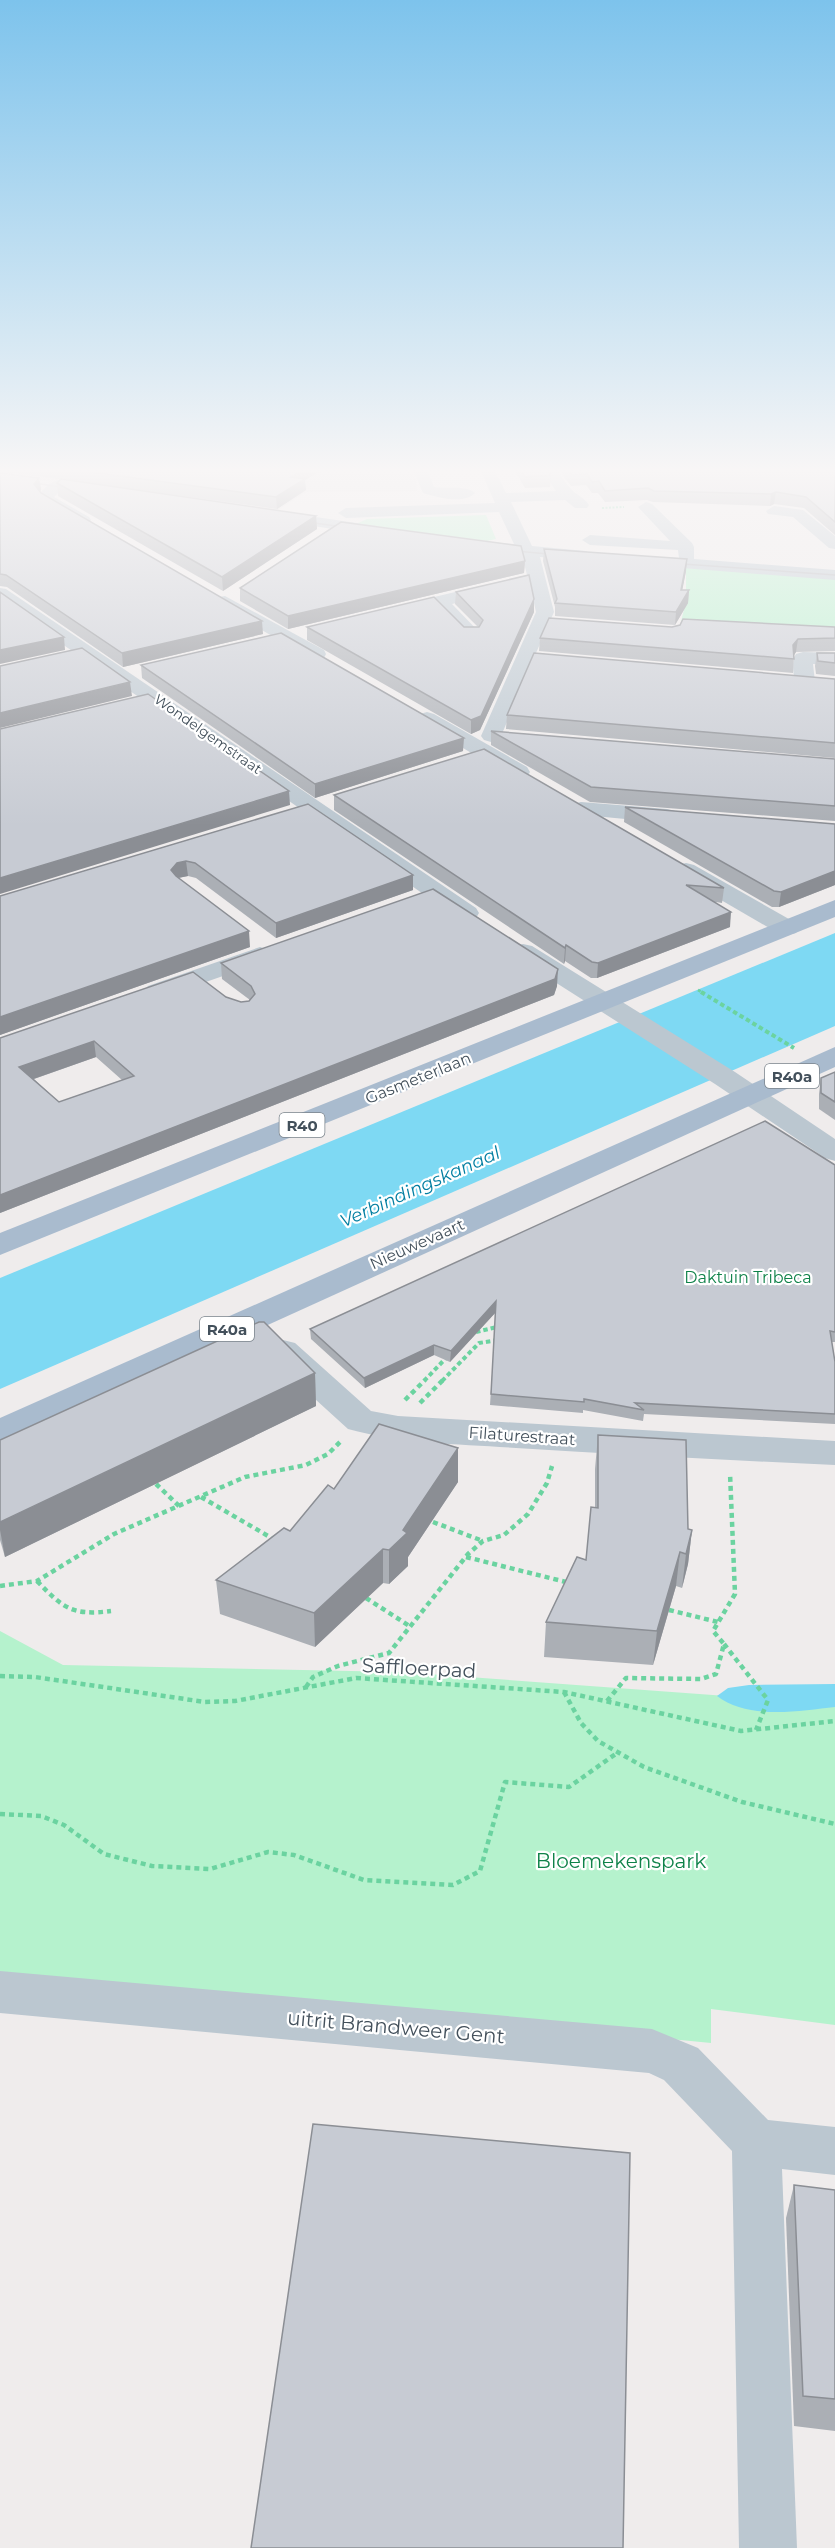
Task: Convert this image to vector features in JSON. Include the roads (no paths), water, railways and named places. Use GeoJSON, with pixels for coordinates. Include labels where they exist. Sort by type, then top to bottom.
{"type":"FeatureCollection","features":[{"type":"Feature","properties":{"kind":"main road","name":"Gasmeterlaan"},"geometry":{"type":"LineString","coordinates":[[0,1245],[614,1009],[835,908]]}},
{"type":"Feature","properties":{"kind":"main road","name":"Nieuwevaart"},"geometry":{"type":"LineString","coordinates":[[0,1432],[250,1319],[737,1087],[835,1056]]}},
{"type":"Feature","properties":{"kind":"street"},"geometry":{"type":"LineString","coordinates":[[224,601],[244,588]]}},
{"type":"Feature","properties":{"kind":"street"},"geometry":{"type":"LineString","coordinates":[[385,614],[495,588]]}},
{"type":"Feature","properties":{"kind":"street"},"geometry":{"type":"LineString","coordinates":[[483,746],[545,612],[539,588]]}},
{"type":"Feature","properties":{"kind":"street"},"geometry":{"type":"LineString","coordinates":[[203,589],[329,661]]}},
{"type":"Feature","properties":{"kind":"street","name":"Wondelgemstraat"},"geometry":{"type":"LineString","coordinates":[[0,593],[87,653],[130,673],[156,698],[483,924]]}},
{"type":"Feature","properties":{"kind":"street"},"geometry":{"type":"LineString","coordinates":[[439,601],[472,634]]}},
{"type":"Feature","properties":{"kind":"street"},"geometry":{"type":"LineString","coordinates":[[540,623],[564,624]]}},
{"type":"Feature","properties":{"kind":"street"},"geometry":{"type":"LineString","coordinates":[[261,642],[309,631]]}},
{"type":"Feature","properties":{"kind":"street"},"geometry":{"type":"LineString","coordinates":[[65,658],[87,653]]}},
{"type":"Feature","properties":{"kind":"street"},"geometry":{"type":"LineString","coordinates":[[524,658],[594,664]]}},
{"type":"Feature","properties":{"kind":"street"},"geometry":{"type":"LineString","coordinates":[[826,683],[798,681],[803,658],[835,659]]}},
{"type":"Feature","properties":{"kind":"street"},"geometry":{"type":"LineString","coordinates":[[134,704],[156,698]]}},
{"type":"Feature","properties":{"kind":"street"},"geometry":{"type":"LineString","coordinates":[[410,708],[483,746],[535,781]]}},
{"type":"Feature","properties":{"kind":"street"},"geometry":{"type":"LineString","coordinates":[[284,816],[340,798]]}},
{"type":"Feature","properties":{"kind":"street"},"geometry":{"type":"LineString","coordinates":[[621,832],[572,803],[685,818]]}},
{"type":"Feature","properties":{"kind":"street"},"geometry":{"type":"LineString","coordinates":[[670,861],[787,928]]}},
{"type":"Feature","properties":{"kind":"street"},"geometry":{"type":"LineString","coordinates":[[412,902],[436,893]]}},
{"type":"Feature","properties":{"kind":"street"},"geometry":{"type":"LineString","coordinates":[[132,1000],[279,949],[248,931]]}},
{"type":"Feature","properties":{"kind":"street"},"geometry":{"type":"LineString","coordinates":[[502,937],[835,1152]]}},
{"type":"Feature","properties":{"kind":"street"},"geometry":{"type":"LineString","coordinates":[[198,976],[224,996]]}},
{"type":"Feature","properties":{"kind":"street","name":"Filaturestraat"},"geometry":{"type":"LineString","coordinates":[[250,1319],[360,1421],[401,1414],[560,1439],[835,1453]]}},
{"type":"Feature","properties":{"kind":"street","name":"uitrit Brandweer Gent"},"geometry":{"type":"LineString","coordinates":[[0,1992],[652,2051],[681,2064],[756,2142]]}},
{"type":"Feature","properties":{"kind":"street"},"geometry":{"type":"LineString","coordinates":[[768,2548],[756,2142],[835,2151]]}},
{"type":"Feature","properties":{"kind":"water","name":"Verbindingskanaal"},"geometry":{"type":"Polygon","coordinates":[[[835,933],[835,1026],[0,1389],[0,1278],[835,933]]]}},
{"type":"Feature","properties":{"kind":"water"},"geometry":{"type":"Polygon","coordinates":[[[835,1684],[835,1707],[806,1710],[758,1711],[729,1704],[717,1696],[728,1688],[749,1685],[835,1684]]]}},
{"type":"Feature","properties":{"kind":"park label","name":"Daktuin Tribeca"},"geometry":{"type":"Point","coordinates":[748,1277]}},
{"type":"Feature","properties":{"kind":"park label","name":"Bloemekenspark"},"geometry":{"type":"Point","coordinates":[621,1861]}}]}
